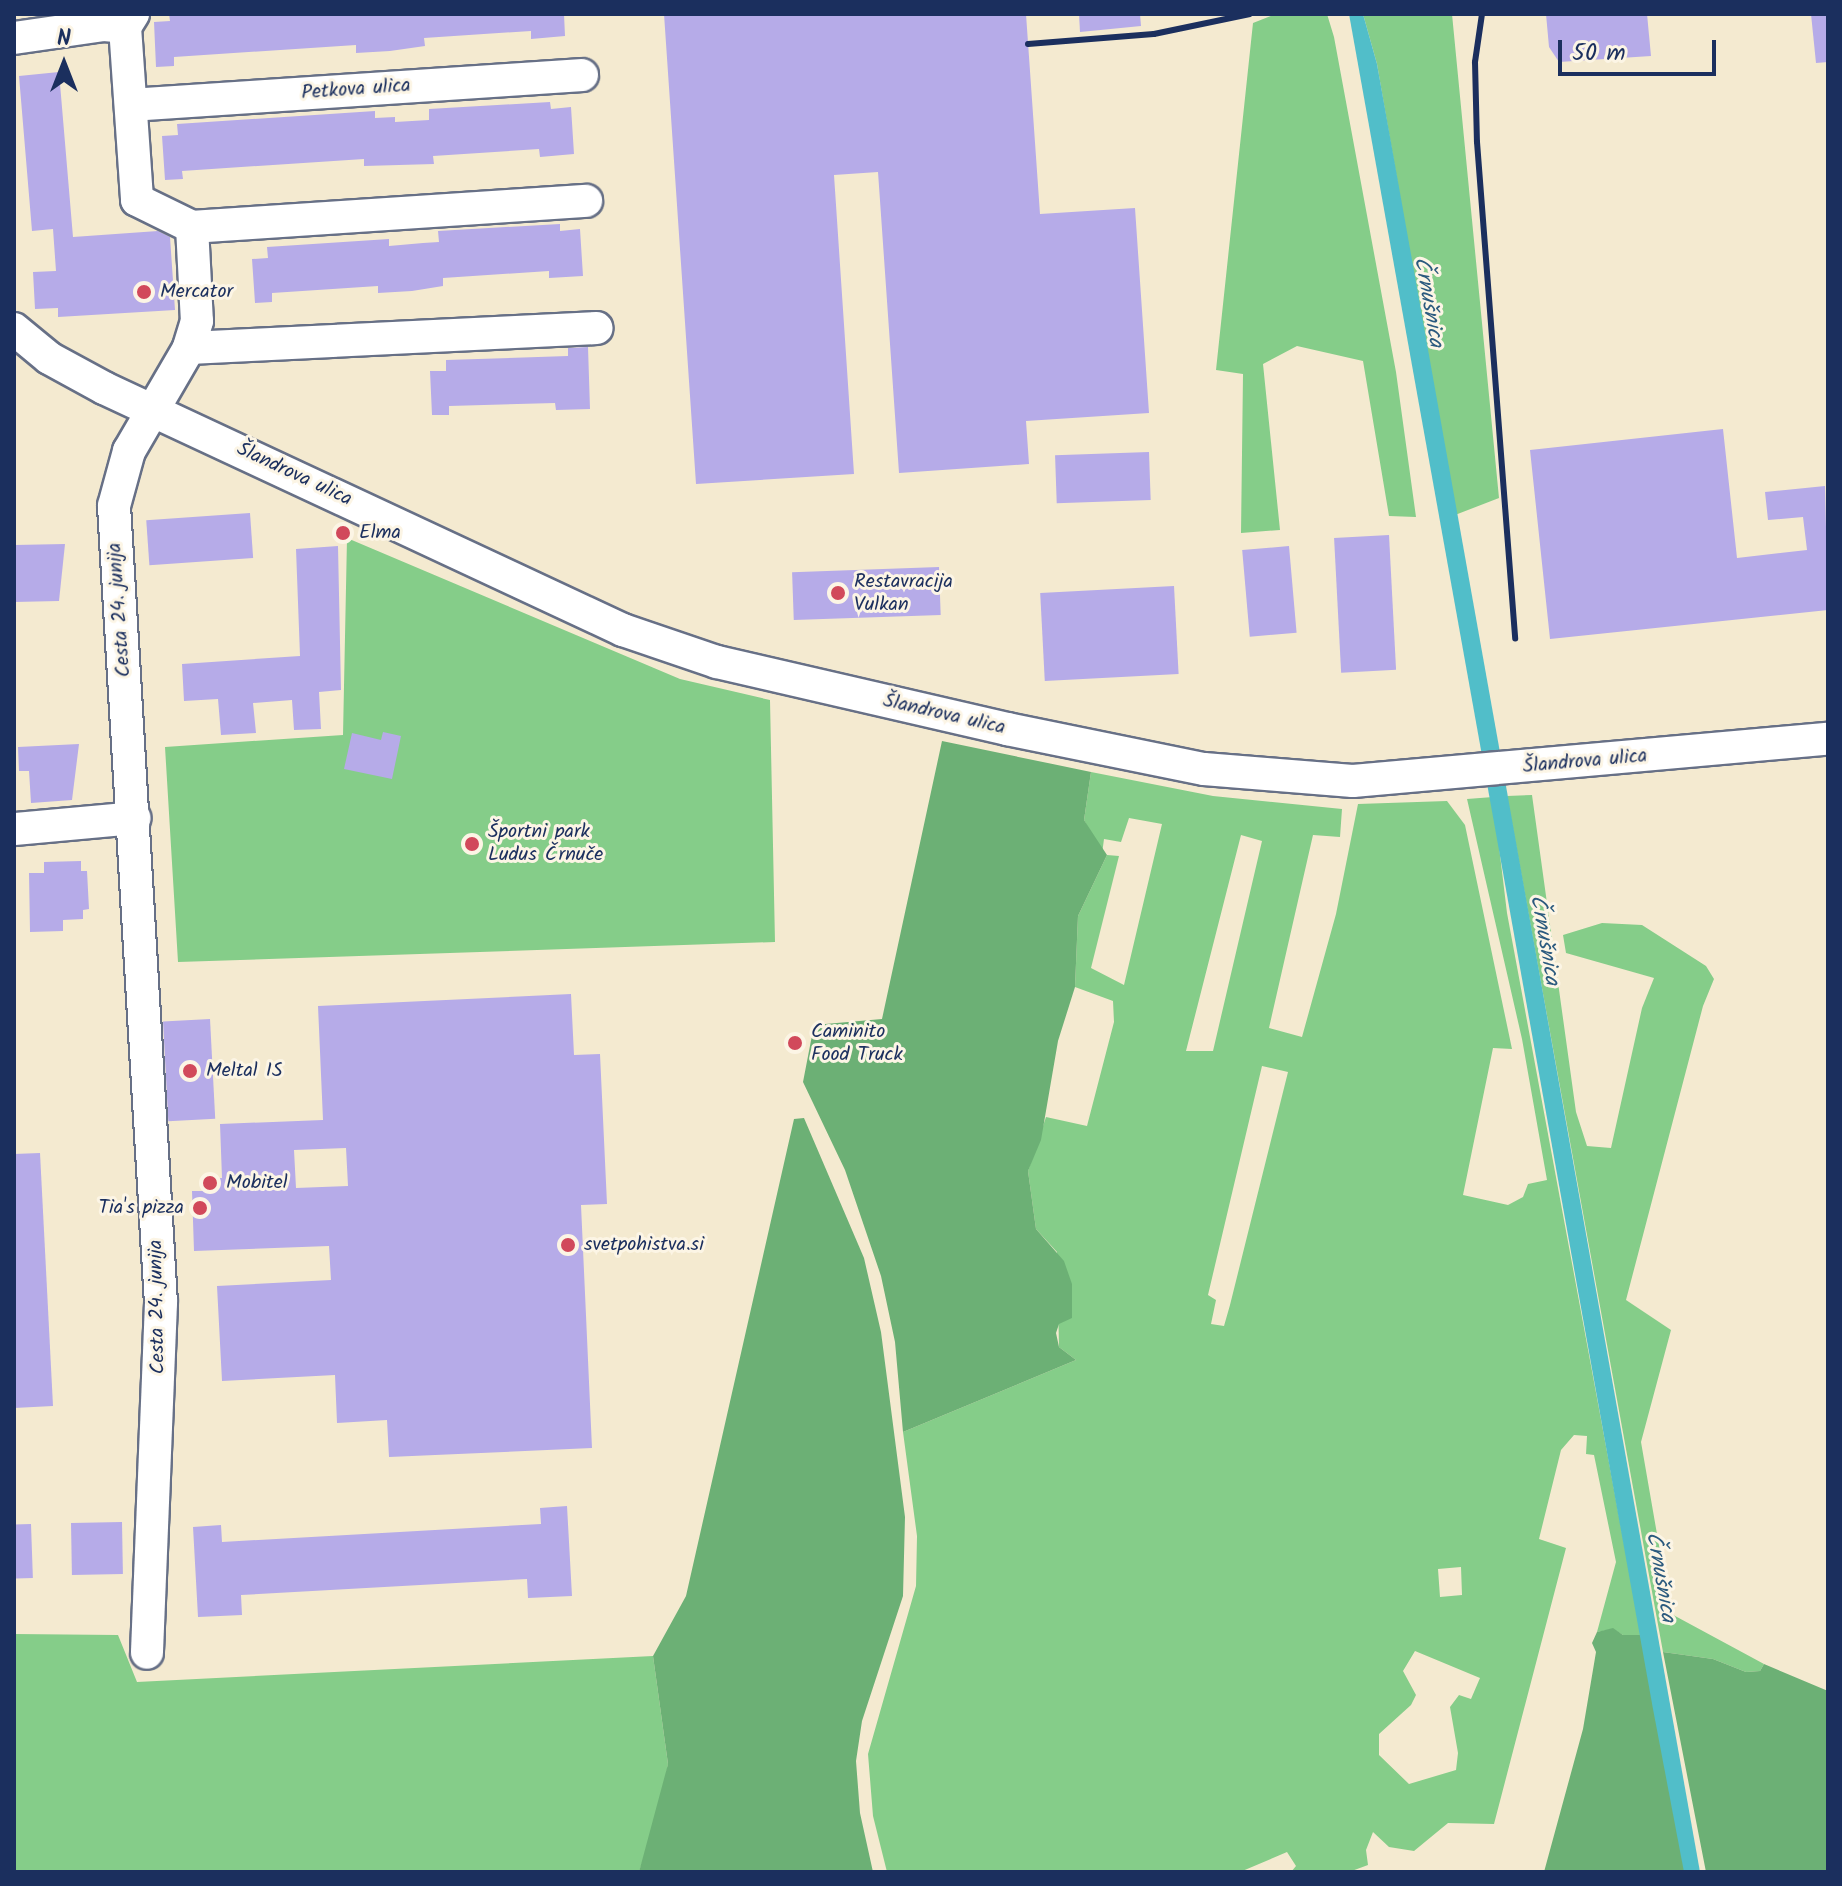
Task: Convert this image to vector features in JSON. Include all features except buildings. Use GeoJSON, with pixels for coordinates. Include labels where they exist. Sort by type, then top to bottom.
{"type":"FeatureCollection","features":[{"type":"Feature","properties":{"kind":"street"},"geometry":{"type":"LineString","coordinates":[[14,38],[129,21],[137,200],[192,227],[586,201]]}},
{"type":"Feature","properties":{"kind":"street","name":"Petkova ulica"},"geometry":{"type":"LineString","coordinates":[[131,105],[582,75]]}},
{"type":"Feature","properties":{"kind":"street"},"geometry":{"type":"LineString","coordinates":[[152,409],[189,348],[197,321],[192,227]]}},
{"type":"Feature","properties":{"kind":"street"},"geometry":{"type":"LineString","coordinates":[[189,348],[597,328]]}},
{"type":"Feature","properties":{"kind":"street","name":"Šlandrova ulica"},"geometry":{"type":"LineString","coordinates":[[15,333],[49,358],[116,393],[586,614],[717,662],[1120,754],[1253,777],[1353,781],[1828,739]]}},
{"type":"Feature","properties":{"kind":"street","name":"Cesta 24. junija"},"geometry":{"type":"LineString","coordinates":[[147,1653],[161,1303],[135,818],[114,506],[123,467],[152,409]]}},
{"type":"Feature","properties":{"kind":"street"},"geometry":{"type":"LineString","coordinates":[[14,829],[135,818]]}},
{"type":"Feature","properties":{"kind":"green space"},"geometry":{"type":"Polygon","coordinates":[[[1276,14],[1327,14],[1334,37],[1396,372],[1416,517],[1389,516],[1363,361],[1297,346],[1263,364],[1280,530],[1241,533],[1243,374],[1216,370],[1253,23],[1276,14]]]}},
{"type":"Feature","properties":{"kind":"green space"},"geometry":{"type":"Polygon","coordinates":[[[1363,14],[1452,14],[1499,498],[1455,515],[1377,64],[1363,14]]]}},
{"type":"Feature","properties":{"kind":"green space","name":"Športni park Ludus Črnuče"},"geometry":{"type":"Polygon","coordinates":[[[347,538],[680,679],[770,700],[775,942],[178,962],[165,747],[343,735],[347,538]]]}},
{"type":"Feature","properties":{"kind":"green space"},"geometry":{"type":"Polygon","coordinates":[[[942,741],[1091,772],[1084,820],[1107,855],[1078,916],[1075,987],[1058,1041],[1041,1140],[1028,1171],[1036,1229],[1064,1261],[1072,1284],[1072,1318],[1059,1324],[1056,1333],[1059,1347],[1076,1360],[903,1432],[895,1342],[881,1276],[845,1170],[803,1082],[814,1025],[882,1019],[942,741]]]}},
{"type":"Feature","properties":{"kind":"green space"},"geometry":{"type":"Polygon","coordinates":[[[1091,772],[1213,796],[1342,809],[1340,837],[1313,835],[1269,1028],[1302,1037],[1336,914],[1358,804],[1447,801],[1465,825],[1512,1049],[1493,1048],[1463,1195],[1508,1205],[1523,1197],[1528,1184],[1547,1180],[1522,1039],[1467,799],[1493,797],[1507,913],[1641,1635],[1623,1635],[1613,1629],[1597,1632],[1616,1562],[1594,1455],[1586,1454],[1587,1436],[1574,1435],[1561,1450],[1539,1539],[1566,1548],[1494,1824],[1448,1823],[1414,1851],[1389,1847],[1373,1832],[1366,1850],[1368,1865],[1349,1872],[1291,1872],[1296,1866],[1287,1852],[1240,1872],[887,1872],[873,1816],[868,1754],[916,1586],[917,1536],[903,1432],[1076,1360],[1059,1347],[1057,1252],[1036,1229],[1028,1171],[1046,1117],[1087,1126],[1114,1022],[1113,1001],[1075,987],[1078,916],[1107,855],[1119,856],[1091,968],[1124,985],[1162,824],[1129,818],[1121,842],[1104,839],[1102,854],[1084,820],[1091,772]],[[1241,835],[1186,1051],[1213,1051],[1262,841],[1241,835]],[[1262,1066],[1208,1295],[1216,1300],[1211,1324],[1224,1326],[1288,1072],[1262,1066]],[[1461,1567],[1438,1569],[1440,1597],[1462,1595],[1461,1567]],[[1415,1651],[1403,1671],[1416,1695],[1411,1705],[1379,1734],[1379,1755],[1409,1784],[1456,1770],[1458,1753],[1450,1707],[1459,1695],[1471,1699],[1480,1678],[1415,1651]]]}},
{"type":"Feature","properties":{"kind":"green space"},"geometry":{"type":"Polygon","coordinates":[[[1532,795],[1576,1112],[1587,1146],[1611,1148],[1642,1008],[1654,978],[1566,953],[1563,935],[1602,923],[1642,925],[1706,966],[1714,979],[1703,1006],[1626,1300],[1671,1330],[1641,1442],[1669,1603],[1664,1610],[1764,1664],[1760,1671],[1746,1672],[1713,1659],[1663,1652],[1507,796],[1532,795]]]}},
{"type":"Feature","properties":{"kind":"green space"},"geometry":{"type":"Polygon","coordinates":[[[804,1118],[864,1258],[881,1332],[905,1517],[903,1596],[862,1721],[856,1761],[860,1813],[873,1872],[639,1872],[668,1764],[653,1656],[686,1596],[794,1119],[804,1118]]]}},
{"type":"Feature","properties":{"kind":"green space"},"geometry":{"type":"Polygon","coordinates":[[[1613,1628],[1623,1635],[1641,1635],[1690,1872],[1544,1872],[1583,1729],[1596,1652],[1592,1643],[1597,1632],[1613,1628]]]}},
{"type":"Feature","properties":{"kind":"green space"},"geometry":{"type":"Polygon","coordinates":[[[14,1634],[118,1635],[137,1682],[653,1656],[668,1764],[660,1809],[639,1872],[14,1872],[14,1634]]]}},
{"type":"Feature","properties":{"kind":"green space"},"geometry":{"type":"Polygon","coordinates":[[[1663,1652],[1713,1659],[1746,1672],[1760,1671],[1764,1664],[1828,1691],[1828,1872],[1706,1872],[1663,1652]]]}},
{"type":"Feature","properties":{"kind":"water","name":"Črnušnica"},"geometry":{"type":"Polygon","coordinates":[[[1349,14],[1363,14],[1377,64],[1700,1872],[1684,1872],[1653,1709],[1349,14]]]}},
{"type":"Feature","properties":{"kind":"railway"},"geometry":{"type":"LineString","coordinates":[[1028,44],[1154,34],[1250,14]]}},
{"type":"Feature","properties":{"kind":"railway"},"geometry":{"type":"LineString","coordinates":[[1482,14],[1475,62],[1477,142],[1515,639]]}},
{"type":"Feature","properties":{"kind":"place","name":"Mercator"},"geometry":{"type":"Point","coordinates":[144,292]}},
{"type":"Feature","properties":{"kind":"place","name":"Elma"},"geometry":{"type":"Point","coordinates":[343,533]}},
{"type":"Feature","properties":{"kind":"place","name":"Restavracija Vulkan"},"geometry":{"type":"Point","coordinates":[838,593]}},
{"type":"Feature","properties":{"kind":"place","name":"Športni park Ludus Črnuče"},"geometry":{"type":"Point","coordinates":[472,844]}},
{"type":"Feature","properties":{"kind":"place","name":"Caminito Food Truck"},"geometry":{"type":"Point","coordinates":[795,1043]}},
{"type":"Feature","properties":{"kind":"place","name":"Meltal IS"},"geometry":{"type":"Point","coordinates":[190,1071]}},
{"type":"Feature","properties":{"kind":"place","name":"Mobitel"},"geometry":{"type":"Point","coordinates":[210,1183]}},
{"type":"Feature","properties":{"kind":"place","name":"Tia's pizza"},"geometry":{"type":"Point","coordinates":[200,1208]}},
{"type":"Feature","properties":{"kind":"place","name":"svetpohistva.si"},"geometry":{"type":"Point","coordinates":[568,1245]}}]}
